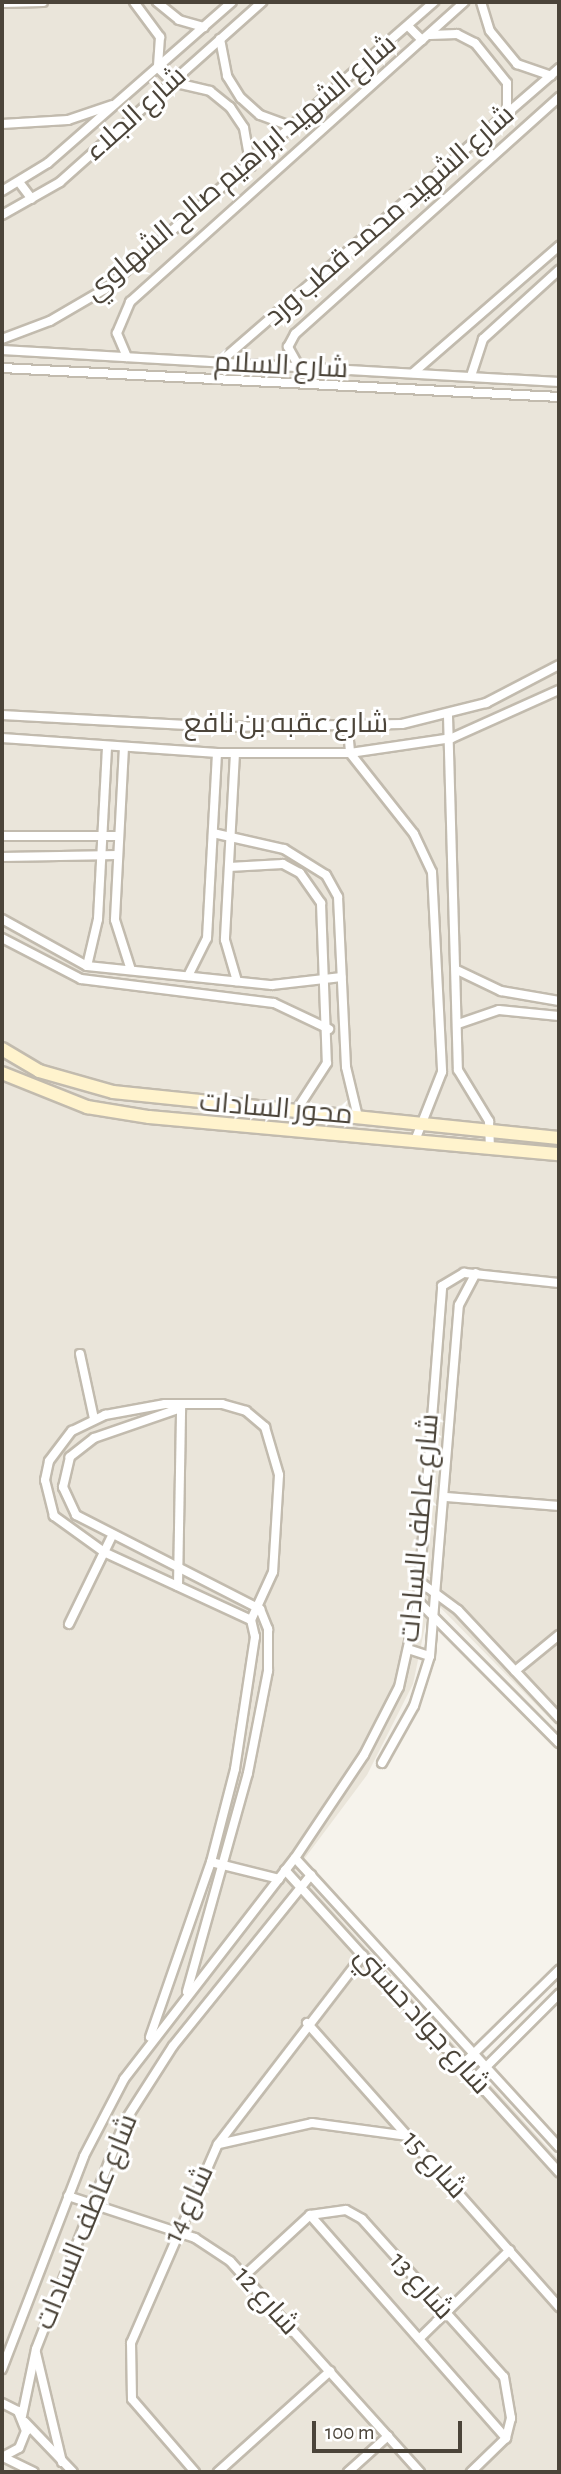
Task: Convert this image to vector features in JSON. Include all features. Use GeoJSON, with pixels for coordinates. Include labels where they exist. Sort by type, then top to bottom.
{"type":"FeatureCollection","features":[{"type":"Feature","properties":{"kind":"street"},"geometry":{"type":"LineString","coordinates":[[2,3],[43,2]]}},
{"type":"Feature","properties":{"kind":"street"},"geometry":{"type":"LineString","coordinates":[[134,2],[160,37],[159,68],[172,82],[209,91],[230,107],[248,140],[251,166]]}},
{"type":"Feature","properties":{"kind":"street"},"geometry":{"type":"LineString","coordinates":[[157,2],[179,20],[204,27]]}},
{"type":"Feature","properties":{"kind":"street","name":"شارع الجلاء"},"geometry":{"type":"LineString","coordinates":[[2,191],[19,182],[124,99],[233,2]]}},
{"type":"Feature","properties":{"kind":"street","name":"شارع الجلاء"},"geometry":{"type":"LineString","coordinates":[[2,215],[32,200],[262,2]]}},
{"type":"Feature","properties":{"kind":"street","name":"شارع الشهيد ابراهيم صالح الشهاوي"},"geometry":{"type":"LineString","coordinates":[[2,339],[50,321],[105,289],[295,128],[434,2]]}},
{"type":"Feature","properties":{"kind":"street","name":"شارع الشهيد ابراهيم صالح الشهاوي"},"geometry":{"type":"LineString","coordinates":[[127,357],[117,333],[130,302],[464,2]]}},
{"type":"Feature","properties":{"kind":"street"},"geometry":{"type":"LineString","coordinates":[[481,2],[490,31],[517,64],[551,76]]}},
{"type":"Feature","properties":{"kind":"street"},"geometry":{"type":"LineString","coordinates":[[408,26],[425,38],[447,33],[475,43],[507,83],[507,115]]}},
{"type":"Feature","properties":{"kind":"street"},"geometry":{"type":"LineString","coordinates":[[220,39],[227,76],[241,98],[271,121],[295,128]]}},
{"type":"Feature","properties":{"kind":"street","name":"شارع الشهيد محمد قطب ورد"},"geometry":{"type":"LineString","coordinates":[[220,362],[559,68]]}},
{"type":"Feature","properties":{"kind":"street","name":"شارع الشهيد محمد قطب ورد"},"geometry":{"type":"LineString","coordinates":[[300,366],[289,354],[295,334],[559,97]]}},
{"type":"Feature","properties":{"kind":"street"},"geometry":{"type":"LineString","coordinates":[[2,124],[68,120],[124,99]]}},
{"type":"Feature","properties":{"kind":"street"},"geometry":{"type":"LineString","coordinates":[[19,182],[32,200]]}},
{"type":"Feature","properties":{"kind":"street"},"geometry":{"type":"LineString","coordinates":[[413,373],[559,246]]}},
{"type":"Feature","properties":{"kind":"street"},"geometry":{"type":"LineString","coordinates":[[471,376],[483,339],[559,270]]}},
{"type":"Feature","properties":{"kind":"street","name":"شارع السلام"},"geometry":{"type":"LineString","coordinates":[[2,349],[559,382]]}},
{"type":"Feature","properties":{"kind":"street","name":"شارع السلام"},"geometry":{"type":"LineString","coordinates":[[2,368],[559,397]]}},
{"type":"Feature","properties":{"kind":"street","name":"شارع عقبه بن نافع"},"geometry":{"type":"LineString","coordinates":[[2,715],[348,729],[448,716],[559,666]]}},
{"type":"Feature","properties":{"kind":"street","name":"شارع عقبه بن نافع"},"geometry":{"type":"LineString","coordinates":[[2,738],[217,753],[350,754],[453,738],[559,690]]}},
{"type":"Feature","properties":{"kind":"street"},"geometry":{"type":"LineString","coordinates":[[448,716],[453,738],[460,1077],[492,1130],[490,1149]]}},
{"type":"Feature","properties":{"kind":"street"},"geometry":{"type":"LineString","coordinates":[[348,729],[350,754],[414,834],[432,872],[442,1072],[418,1125],[414,1143]]}},
{"type":"Feature","properties":{"kind":"street"},"geometry":{"type":"LineString","coordinates":[[87,966],[98,919],[107,746]]}},
{"type":"Feature","properties":{"kind":"street"},"geometry":{"type":"LineString","coordinates":[[124,747],[117,938],[131,970]]}},
{"type":"Feature","properties":{"kind":"street"},"geometry":{"type":"LineString","coordinates":[[188,976],[207,938],[217,753]]}},
{"type":"Feature","properties":{"kind":"street"},"geometry":{"type":"LineString","coordinates":[[235,753],[225,940],[237,981]]}},
{"type":"Feature","properties":{"kind":"street"},"geometry":{"type":"LineString","coordinates":[[213,833],[231,834],[307,858],[326,875],[338,897],[348,1084],[358,1117]]}},
{"type":"Feature","properties":{"kind":"street"},"geometry":{"type":"LineString","coordinates":[[2,836],[120,836]]}},
{"type":"Feature","properties":{"kind":"street"},"geometry":{"type":"LineString","coordinates":[[2,857],[118,855]]}},
{"type":"Feature","properties":{"kind":"street"},"geometry":{"type":"LineString","coordinates":[[229,867],[283,864],[313,886],[321,903],[329,1029],[321,1081],[296,1111]]}},
{"type":"Feature","properties":{"kind":"street"},"geometry":{"type":"LineString","coordinates":[[2,919],[87,966],[291,986],[326,977],[342,977]]}},
{"type":"Feature","properties":{"kind":"street"},"geometry":{"type":"LineString","coordinates":[[2,938],[81,979],[274,1003],[329,1029]]}},
{"type":"Feature","properties":{"kind":"street"},"geometry":{"type":"LineString","coordinates":[[457,970],[500,991],[559,1001]]}},
{"type":"Feature","properties":{"kind":"street"},"geometry":{"type":"LineString","coordinates":[[457,1024],[499,1010],[559,1016]]}},
{"type":"Feature","properties":{"kind":"street","name":"محور السادات"},"geometry":{"type":"LineString","coordinates":[[2,1049],[39,1071],[113,1092],[559,1138]]}},
{"type":"Feature","properties":{"kind":"street","name":"محور السادات"},"geometry":{"type":"LineString","coordinates":[[2,1073],[87,1107],[414,1143],[559,1154]]}},
{"type":"Feature","properties":{"kind":"street"},"geometry":{"type":"LineString","coordinates":[[476,1273],[559,1283]]}},
{"type":"Feature","properties":{"kind":"street","name":"شارع عاطف السادات"},"geometry":{"type":"LineString","coordinates":[[382,1763],[414,1706],[430,1657],[438,1616],[459,1305],[476,1273]]}},
{"type":"Feature","properties":{"kind":"street","name":"شارع عاطف السادات"},"geometry":{"type":"LineString","coordinates":[[2,2369],[68,2196],[102,2116],[146,2045],[295,1858],[364,1755],[411,1650],[420,1582],[439,1297],[452,1277],[476,1273]]}},
{"type":"Feature","properties":{"kind":"street"},"geometry":{"type":"LineString","coordinates":[[80,1354],[94,1419]]}},
{"type":"Feature","properties":{"kind":"street"},"geometry":{"type":"LineString","coordinates":[[181,1408],[165,1404],[94,1419],[60,1445],[45,1480],[54,1516],[104,1552],[251,1620]]}},
{"type":"Feature","properties":{"kind":"street"},"geometry":{"type":"LineString","coordinates":[[146,2045],[211,1862],[254,1672],[251,1620],[260,1609],[273,1572],[276,1450],[265,1427],[246,1411],[222,1404],[181,1408],[108,1431],[70,1457],[63,1487],[67,1502],[111,1538],[260,1609],[268,1629],[268,1671],[227,1866],[185,1998]]}},
{"type":"Feature","properties":{"kind":"street"},"geometry":{"type":"LineString","coordinates":[[178,1586],[181,1408]]}},
{"type":"Feature","properties":{"kind":"street"},"geometry":{"type":"LineString","coordinates":[[447,1497],[559,1506]]}},
{"type":"Feature","properties":{"kind":"street"},"geometry":{"type":"LineString","coordinates":[[69,1624],[111,1538]]}},
{"type":"Feature","properties":{"kind":"street"},"geometry":{"type":"LineString","coordinates":[[420,1582],[439,1594],[559,1718]]}},
{"type":"Feature","properties":{"kind":"street"},"geometry":{"type":"LineString","coordinates":[[418,1601],[438,1616],[559,1743]]}},
{"type":"Feature","properties":{"kind":"street"},"geometry":{"type":"LineString","coordinates":[[515,1671],[559,1635]]}},
{"type":"Feature","properties":{"kind":"street"},"geometry":{"type":"LineString","coordinates":[[411,1650],[430,1657]]}},
{"type":"Feature","properties":{"kind":"street","name":"شارع جواد حسني"},"geometry":{"type":"LineString","coordinates":[[295,1858],[559,2147]]}},
{"type":"Feature","properties":{"kind":"street"},"geometry":{"type":"LineString","coordinates":[[211,1862],[279,1879]]}},
{"type":"Feature","properties":{"kind":"street","name":"شارع جواد حسني"},"geometry":{"type":"LineString","coordinates":[[285,1870],[559,2172]]}},
{"type":"Feature","properties":{"kind":"street","name":"شارع عاطف السادات"},"geometry":{"type":"LineString","coordinates":[[2,2457],[19,2448],[36,2349],[89,2202],[148,2082],[311,1875]]}},
{"type":"Feature","properties":{"kind":"street","name":"شارع 14"},"geometry":{"type":"LineString","coordinates":[[195,2472],[141,2417],[127,2381],[131,2343],[175,2231],[218,2144],[307,2023],[363,1955]]}},
{"type":"Feature","properties":{"kind":"street"},"geometry":{"type":"LineString","coordinates":[[462,2065],[559,1970]]}},
{"type":"Feature","properties":{"kind":"street"},"geometry":{"type":"LineString","coordinates":[[475,2078],[559,1994]]}},
{"type":"Feature","properties":{"kind":"street","name":"شارع 15"},"geometry":{"type":"LineString","coordinates":[[307,2023],[558,2305]]}},
{"type":"Feature","properties":{"kind":"street"},"geometry":{"type":"LineString","coordinates":[[218,2144],[312,2123],[408,2136]]}},
{"type":"Feature","properties":{"kind":"street","name":"شارع 12"},"geometry":{"type":"LineString","coordinates":[[68,2196],[175,2231],[214,2248],[244,2276],[420,2472]]}},
{"type":"Feature","properties":{"kind":"street","name":"شارع 13"},"geometry":{"type":"LineString","coordinates":[[310,2215],[346,2210],[362,2219],[504,2377],[511,2418],[506,2438]]}},
{"type":"Feature","properties":{"kind":"street"},"geometry":{"type":"LineString","coordinates":[[244,2276],[310,2215],[506,2438],[471,2472]]}},
{"type":"Feature","properties":{"kind":"street"},"geometry":{"type":"LineString","coordinates":[[419,2339],[510,2250]]}},
{"type":"Feature","properties":{"kind":"street"},"geometry":{"type":"LineString","coordinates":[[36,2349],[62,2462]]}},
{"type":"Feature","properties":{"kind":"street"},"geometry":{"type":"LineString","coordinates":[[218,2472],[330,2371]]}},
{"type":"Feature","properties":{"kind":"street"},"geometry":{"type":"LineString","coordinates":[[2,2403],[23,2419],[73,2472]]}},
{"type":"Feature","properties":{"kind":"street"},"geometry":{"type":"LineString","coordinates":[[348,2472],[388,2436]]}},
{"type":"Feature","properties":{"kind":"street"},"geometry":{"type":"LineString","coordinates":[[2,2457],[34,2472]]}},
{"type":"Feature","properties":{"kind":"shaded area"},"geometry":{"type":"Polygon","coordinates":[[[2,2],[559,2],[559,1728],[431,1598],[413,1684],[367,1775],[296,1870],[559,2160],[559,2472],[2,2472],[2,2]]]}}]}
